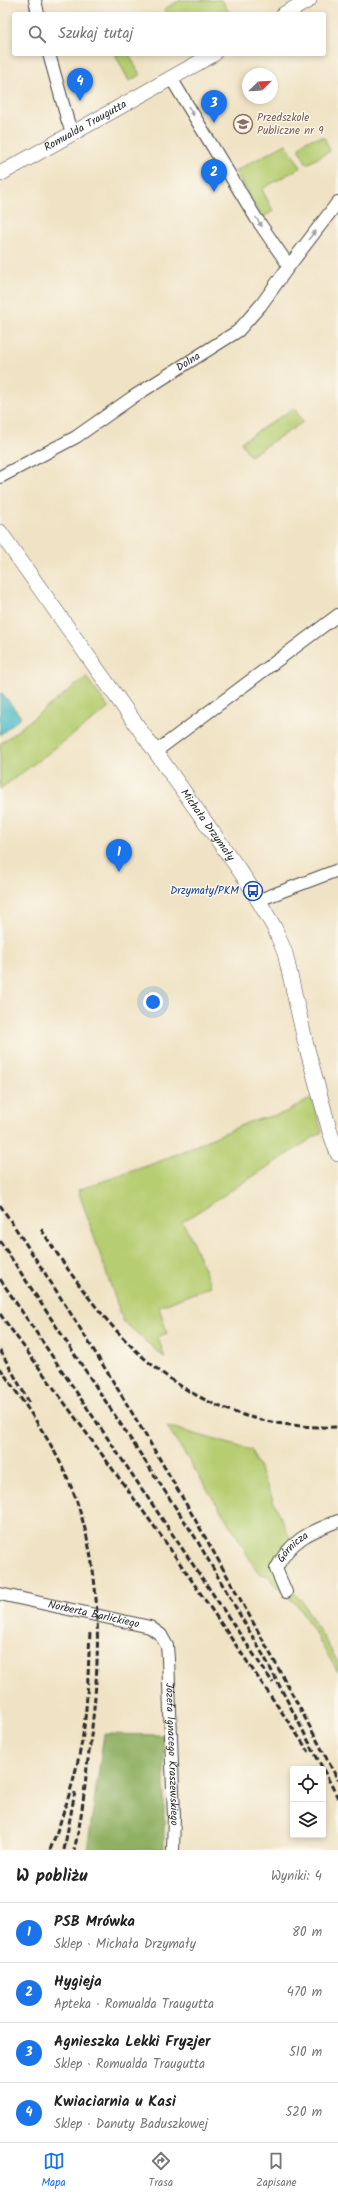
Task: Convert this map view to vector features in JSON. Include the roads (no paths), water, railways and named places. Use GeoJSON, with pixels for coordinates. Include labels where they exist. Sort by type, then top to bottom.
{"type":"FeatureCollection","features":[{"type":"Feature","properties":{"kind":"street"},"geometry":{"type":"LineString","coordinates":[[35,0],[38,12]]}},
{"type":"Feature","properties":{"kind":"street"},"geometry":{"type":"LineString","coordinates":[[288,12],[309,0]]}},
{"type":"Feature","properties":{"kind":"street"},"geometry":{"type":"LineString","coordinates":[[50,56],[68,122],[73,133]]}},
{"type":"Feature","properties":{"kind":"street","name":"Romualda Traugutta"},"geometry":{"type":"LineString","coordinates":[[0,174],[210,56]]}},
{"type":"Feature","properties":{"kind":"street"},"geometry":{"type":"LineString","coordinates":[[171,78],[256,218],[289,266]]}},
{"type":"Feature","properties":{"kind":"street","name":"Dolna"},"geometry":{"type":"LineString","coordinates":[[0,477],[76,437],[133,397],[238,331],[261,305],[338,202]]}},
{"type":"Feature","properties":{"kind":"street","name":"Michała Drzymały"},"geometry":{"type":"LineString","coordinates":[[0,532],[258,900],[274,927],[285,953],[306,1045],[330,1132],[338,1154]]}},
{"type":"Feature","properties":{"kind":"street"},"geometry":{"type":"LineString","coordinates":[[155,752],[338,615]]}},
{"type":"Feature","properties":{"kind":"street"},"geometry":{"type":"LineString","coordinates":[[258,900],[338,870]]}},
{"type":"Feature","properties":{"kind":"street","name":"Górnicza"},"geometry":{"type":"LineString","coordinates":[[286,1592],[276,1569],[283,1554],[308,1533],[338,1521]]}},
{"type":"Feature","properties":{"kind":"street","name":"Norberta Barlickiego"},"geometry":{"type":"LineString","coordinates":[[0,1594],[150,1626],[161,1635],[167,1646],[168,1658]]}},
{"type":"Feature","properties":{"kind":"street","name":"Józefa Ignacego Kraszewskiego"},"geometry":{"type":"LineString","coordinates":[[168,1658],[174,1816],[173,1850]]}},
{"type":"Feature","properties":{"kind":"water"},"geometry":{"type":"Polygon","coordinates":[[[2,693],[21,717],[0,735],[0,694],[2,693]]]}},
{"type":"Feature","properties":{"kind":"railway"},"geometry":{"type":"LineString","coordinates":[[0,1205],[46,1275],[134,1416],[259,1633],[338,1780]]}},
{"type":"Feature","properties":{"kind":"railway"},"geometry":{"type":"LineString","coordinates":[[41,1229],[69,1271],[98,1309],[128,1343],[162,1373],[198,1396],[240,1414],[286,1424],[338,1427]]}},
{"type":"Feature","properties":{"kind":"railway"},"geometry":{"type":"LineString","coordinates":[[0,1241],[195,1537],[266,1660],[321,1766]]}},
{"type":"Feature","properties":{"kind":"railway"},"geometry":{"type":"LineString","coordinates":[[0,1279],[273,1683]]}},
{"type":"Feature","properties":{"kind":"railway"},"geometry":{"type":"LineString","coordinates":[[0,1314],[164,1540],[309,1752]]}},
{"type":"Feature","properties":{"kind":"railway"},"geometry":{"type":"LineString","coordinates":[[0,1350],[29,1402]]}},
{"type":"Feature","properties":{"kind":"railway"},"geometry":{"type":"LineString","coordinates":[[0,1368],[38,1424],[63,1468],[82,1518],[90,1553],[95,1588],[97,1660],[92,1732],[85,1788],[74,1850]]}},
{"type":"Feature","properties":{"kind":"railway"},"geometry":{"type":"LineString","coordinates":[[50,1850],[69,1796],[82,1741],[87,1700],[90,1632]]}},
{"type":"Feature","properties":{"kind":"railway"},"geometry":{"type":"LineString","coordinates":[[326,1775],[338,1798]]}},
{"type":"Feature","properties":{"kind":"railway"},"geometry":{"type":"LineString","coordinates":[[64,1850],[75,1792]]}},
{"type":"Feature","properties":{"kind":"place","name":"Kwiaciarnia u Kasi"},"geometry":{"type":"Point","coordinates":[80,101]}},
{"type":"Feature","properties":{"kind":"place","name":"Agnieszka Lekki Fryzjer"},"geometry":{"type":"Point","coordinates":[214,123]}},
{"type":"Feature","properties":{"kind":"place","name":"Przedszkole Publiczne nr 9"},"geometry":{"type":"Point","coordinates":[243,124]}},
{"type":"Feature","properties":{"kind":"place","name":"Hygieja"},"geometry":{"type":"Point","coordinates":[214,192]}},
{"type":"Feature","properties":{"kind":"place","name":"PSB Mrówka"},"geometry":{"type":"Point","coordinates":[119,872]}},
{"type":"Feature","properties":{"kind":"place","name":"Drzymały/PKM"},"geometry":{"type":"Point","coordinates":[253,891]}}]}
